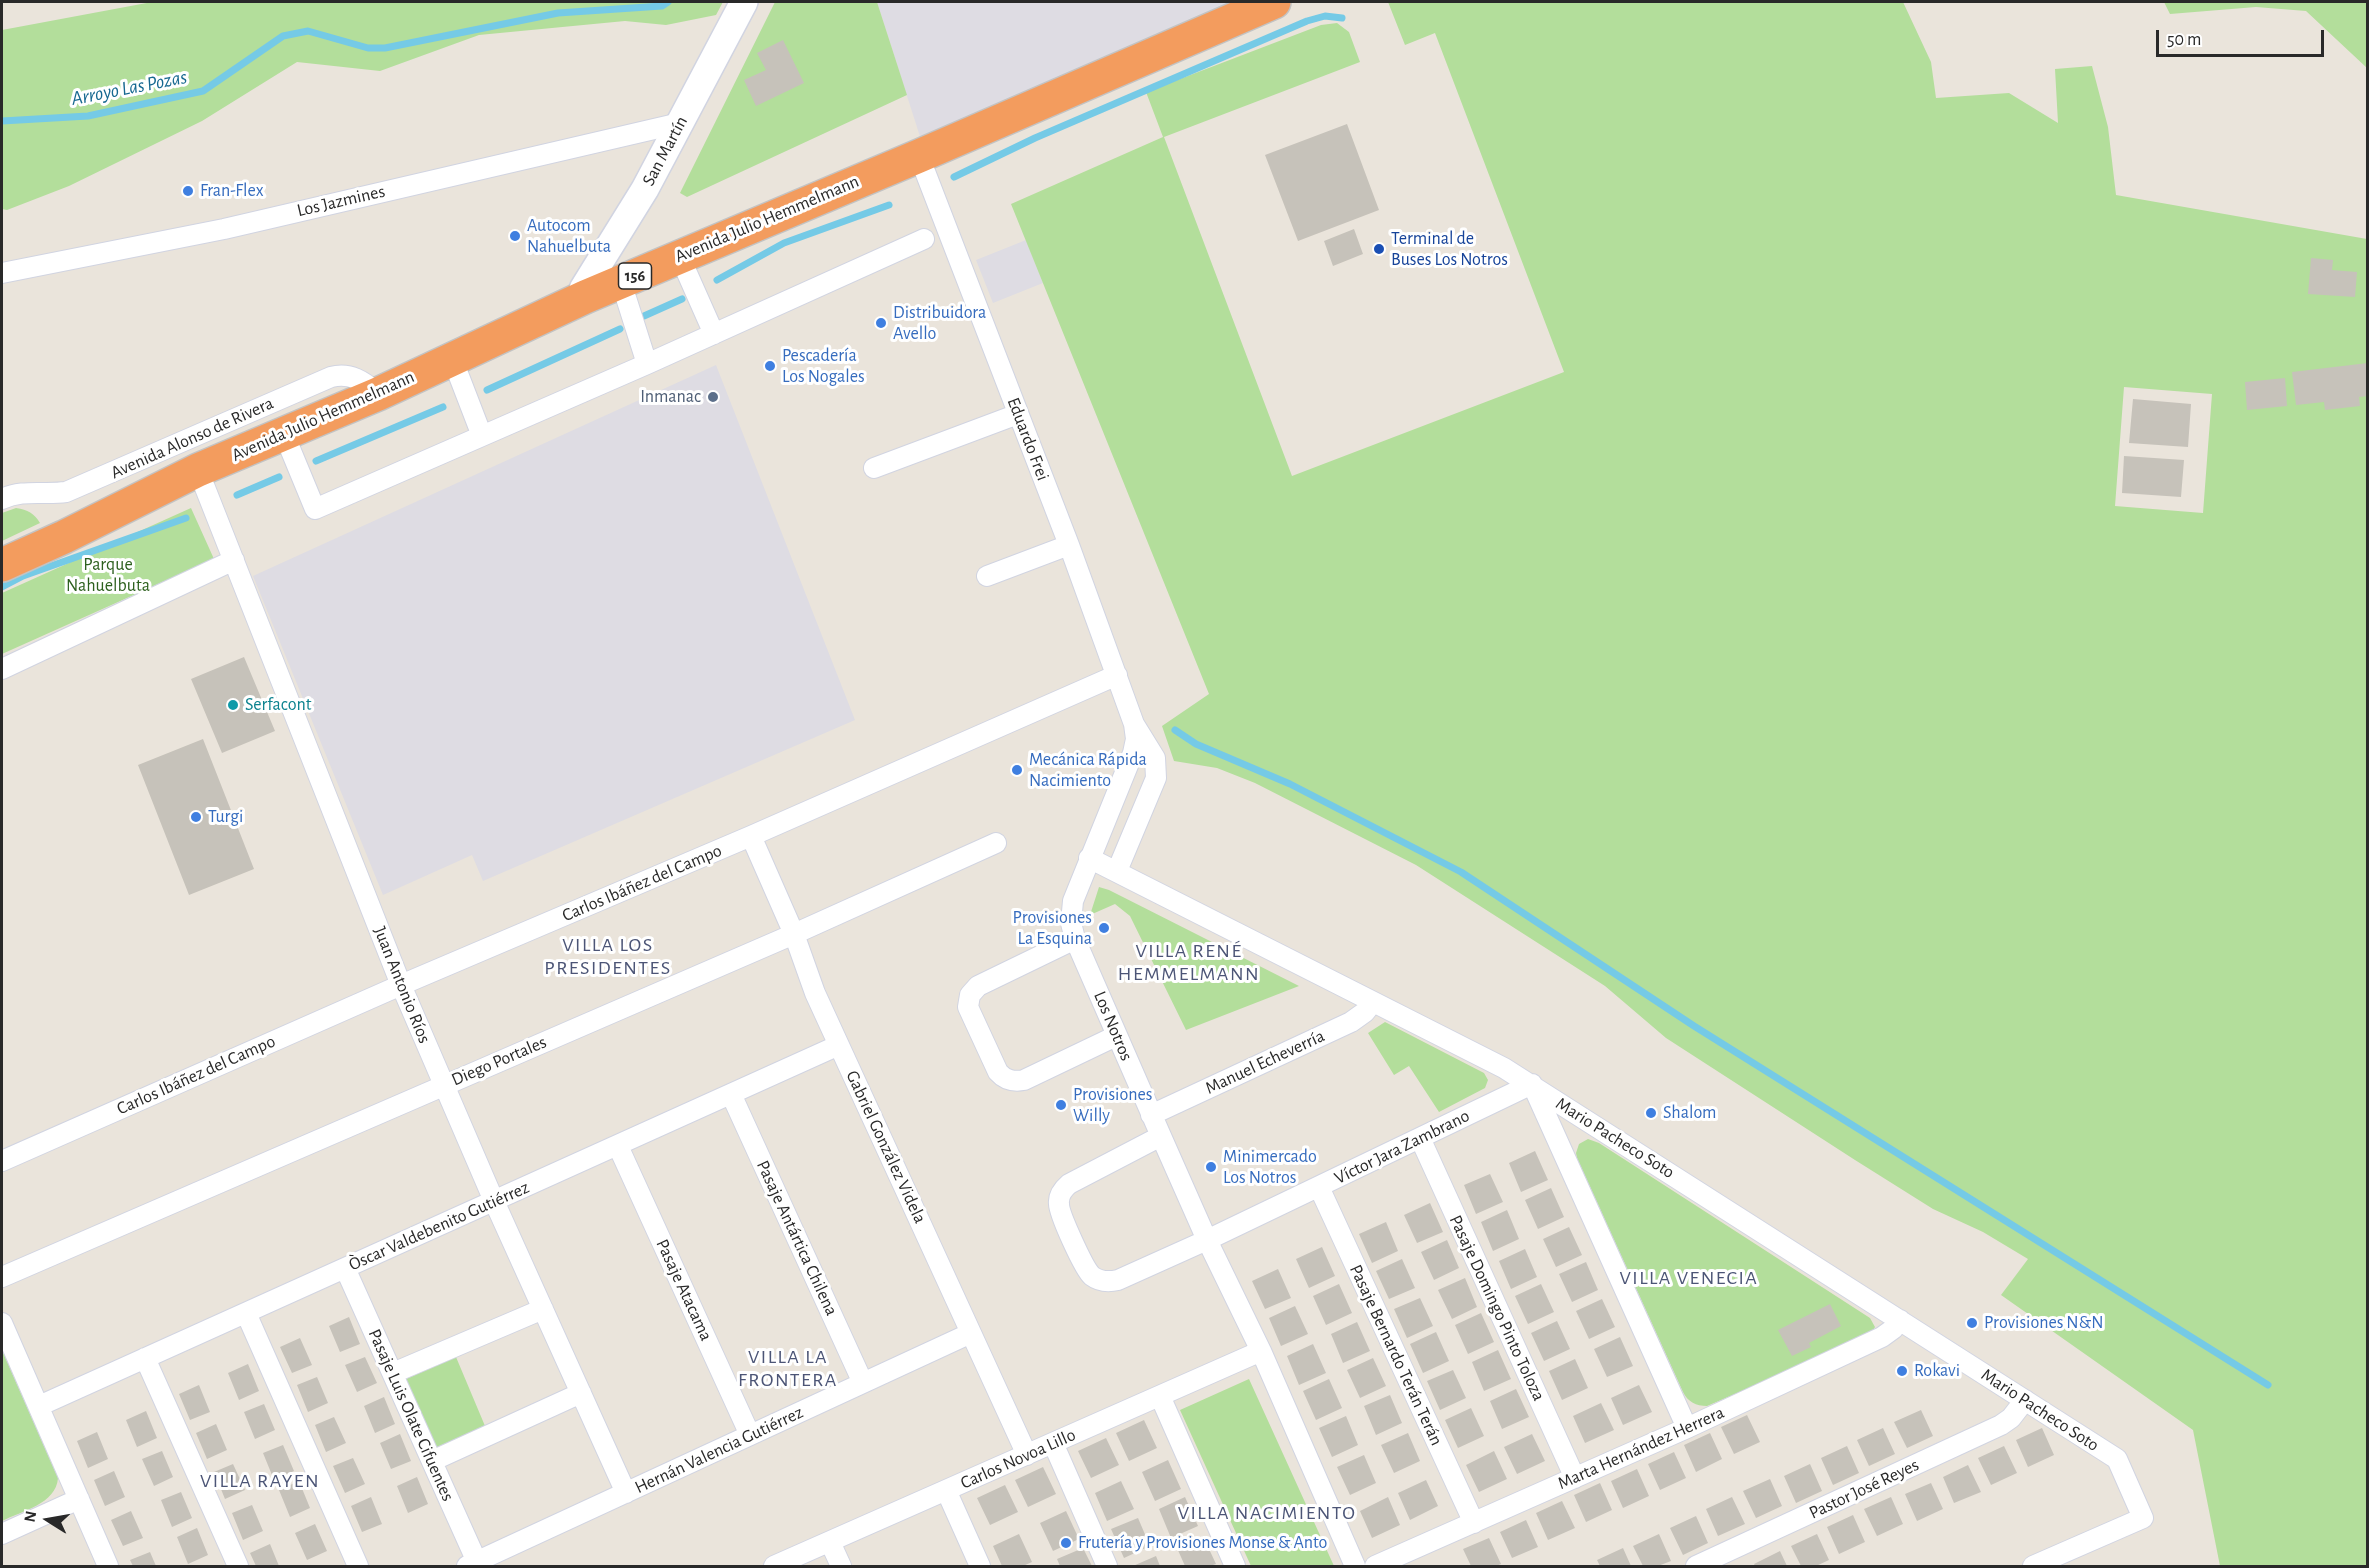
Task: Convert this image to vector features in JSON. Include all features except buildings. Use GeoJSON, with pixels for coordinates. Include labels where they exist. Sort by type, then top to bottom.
{"type":"FeatureCollection","features":[{"type":"Feature","properties":{"kind":"highway","name":"Avenida Julio Hemmelmann"},"geometry":{"type":"LineString","coordinates":[[2,565],[64,537],[198,470],[378,394],[679,255],[919,156],[1274,2]]}},
{"type":"Feature","properties":{"kind":"street","name":"San Martín"},"geometry":{"type":"LineString","coordinates":[[585,297],[583,289],[645,189],[744,2]]}},
{"type":"Feature","properties":{"kind":"street","name":"Los Jazmines"},"geometry":{"type":"LineString","coordinates":[[2,273],[224,229],[680,123]]}},
{"type":"Feature","properties":{"kind":"street","name":"Eduardo Frei"},"geometry":{"type":"LineString","coordinates":[[919,156],[1069,545],[1134,724]]}},
{"type":"Feature","properties":{"kind":"street"},"geometry":{"type":"LineString","coordinates":[[284,434],[315,509],[647,364],[924,239]]}},
{"type":"Feature","properties":{"kind":"street"},"geometry":{"type":"LineString","coordinates":[[679,255],[714,334]]}},
{"type":"Feature","properties":{"kind":"street"},"geometry":{"type":"LineString","coordinates":[[621,282],[647,364]]}},
{"type":"Feature","properties":{"kind":"street"},"geometry":{"type":"LineString","coordinates":[[452,358],[482,436]]}},
{"type":"Feature","properties":{"kind":"street","name":"Avenida Alonso de Rivera"},"geometry":{"type":"LineString","coordinates":[[2,499],[18,492],[47,495],[66,492],[331,377],[340,375],[360,379],[378,394]]}},
{"type":"Feature","properties":{"kind":"street"},"geometry":{"type":"LineString","coordinates":[[874,468],[1018,414]]}},
{"type":"Feature","properties":{"kind":"street","name":"Juan Antonio Ríos"},"geometry":{"type":"LineString","coordinates":[[198,470],[401,985],[494,1201],[626,1493]]}},
{"type":"Feature","properties":{"kind":"street"},"geometry":{"type":"LineString","coordinates":[[987,576],[1069,545]]}},
{"type":"Feature","properties":{"kind":"street"},"geometry":{"type":"LineString","coordinates":[[2,669],[234,560]]}},
{"type":"Feature","properties":{"kind":"street","name":"Carlos Ibáñez del Campo"},"geometry":{"type":"LineString","coordinates":[[2,1161],[401,985],[751,837],[1117,675]]}},
{"type":"Feature","properties":{"kind":"street"},"geometry":{"type":"LineString","coordinates":[[1117,871],[1156,778],[1155,758],[1134,724]]}},
{"type":"Feature","properties":{"kind":"street","name":"Los Notros"},"geometry":{"type":"LineString","coordinates":[[1134,724],[1136,739],[1133,753],[1089,858],[1071,912],[1075,939],[1151,1115],[1207,1240],[1261,1351],[1355,1566]]}},
{"type":"Feature","properties":{"kind":"street","name":"Gabriel González Videla"},"geometry":{"type":"LineString","coordinates":[[751,837],[794,934],[815,993],[1027,1455]]}},
{"type":"Feature","properties":{"kind":"street","name":"Diego Portales"},"geometry":{"type":"LineString","coordinates":[[2,1277],[794,934],[996,843]]}},
{"type":"Feature","properties":{"kind":"street","name":"Mario Pacheco Soto"},"geometry":{"type":"LineString","coordinates":[[1089,858],[1532,1084],[2117,1459],[2143,1518],[2032,1566]]}},
{"type":"Feature","properties":{"kind":"street"},"geometry":{"type":"LineString","coordinates":[[1075,939],[978,986],[970,995],[968,1007],[998,1072],[1010,1081],[1024,1080],[1116,1036]]}},
{"type":"Feature","properties":{"kind":"street","name":"Manuel Echeverría"},"geometry":{"type":"LineString","coordinates":[[1151,1115],[1351,1022],[1365,1012],[1373,1002]]}},
{"type":"Feature","properties":{"kind":"street","name":"Òscar Valdebenito Gutiérrez"},"geometry":{"type":"LineString","coordinates":[[39,1406],[839,1046]]}},
{"type":"Feature","properties":{"kind":"street"},"geometry":{"type":"LineString","coordinates":[[1532,1084],[1687,1428]]}},
{"type":"Feature","properties":{"kind":"street","name":"Víctor Jara Zambrano"},"geometry":{"type":"LineString","coordinates":[[1161,1136],[1069,1185],[1060,1194],[1059,1207],[1085,1268],[1100,1280],[1109,1282],[1119,1280],[1532,1084]]}},
{"type":"Feature","properties":{"kind":"street","name":"Pasaje Antártica Chilena"},"geometry":{"type":"LineString","coordinates":[[731,1094],[863,1383]]}},
{"type":"Feature","properties":{"kind":"street","name":"Pasaje Domingo Pinto Toloza"},"geometry":{"type":"LineString","coordinates":[[1420,1138],[1575,1478]]}},
{"type":"Feature","properties":{"kind":"street","name":"Pasaje Atacama"},"geometry":{"type":"LineString","coordinates":[[618,1146],[750,1435]]}},
{"type":"Feature","properties":{"kind":"street","name":"Pasaje Bernardo Terán Terán"},"geometry":{"type":"LineString","coordinates":[[1319,1186],[1474,1523]]}},
{"type":"Feature","properties":{"kind":"street","name":"Pasaje Luis Olate Cifuentes"},"geometry":{"type":"LineString","coordinates":[[345,1268],[432,1461],[472,1564]]}},
{"type":"Feature","properties":{"kind":"street"},"geometry":{"type":"LineString","coordinates":[[393,1373],[543,1309]]}},
{"type":"Feature","properties":{"kind":"street"},"geometry":{"type":"LineString","coordinates":[[246,1313],[358,1566]]}},
{"type":"Feature","properties":{"kind":"street","name":"Marta Hernández Herrera"},"geometry":{"type":"LineString","coordinates":[[1376,1566],[1687,1428],[1882,1337],[1900,1320]]}},
{"type":"Feature","properties":{"kind":"street"},"geometry":{"type":"LineString","coordinates":[[2,1323],[108,1566]]}},
{"type":"Feature","properties":{"kind":"street","name":"Hernán Valencia Gutiérrez"},"geometry":{"type":"LineString","coordinates":[[472,1564],[971,1333]]}},
{"type":"Feature","properties":{"kind":"street","name":"Carlos Novoa Lillo"},"geometry":{"type":"LineString","coordinates":[[774,1566],[1261,1351]]}},
{"type":"Feature","properties":{"kind":"street"},"geometry":{"type":"LineString","coordinates":[[144,1359],[238,1566]]}},
{"type":"Feature","properties":{"kind":"street"},"geometry":{"type":"LineString","coordinates":[[432,1461],[581,1393]]}},
{"type":"Feature","properties":{"kind":"street"},"geometry":{"type":"LineString","coordinates":[[1160,1395],[1235,1566]]}},
{"type":"Feature","properties":{"kind":"street","name":"Pastor José Reyes"},"geometry":{"type":"LineString","coordinates":[[1696,1566],[2001,1425],[2011,1418],[2025,1400]]}},
{"type":"Feature","properties":{"kind":"street"},"geometry":{"type":"LineString","coordinates":[[1053,1443],[1107,1566]]}},
{"type":"Feature","properties":{"kind":"street"},"geometry":{"type":"LineString","coordinates":[[946,1490],[980,1566]]}},
{"type":"Feature","properties":{"kind":"street"},"geometry":{"type":"LineString","coordinates":[[2,1534],[79,1499]]}},
{"type":"Feature","properties":{"kind":"street"},"geometry":{"type":"LineString","coordinates":[[830,1542],[841,1566]]}},
{"type":"Feature","properties":{"kind":"shaded area"},"geometry":{"type":"Polygon","coordinates":[[[877,2],[1251,2],[923,146],[877,2]]]}},
{"type":"Feature","properties":{"kind":"shaded area"},"geometry":{"type":"Polygon","coordinates":[[[1026,240],[1043,283],[993,303],[976,260],[1026,240]]]}},
{"type":"Feature","properties":{"kind":"shaded area"},"geometry":{"type":"Polygon","coordinates":[[[716,365],[855,720],[483,881],[472,855],[383,895],[253,576],[716,365]]]}},
{"type":"Feature","properties":{"kind":"green space"},"geometry":{"type":"Polygon","coordinates":[[[152,2],[723,2],[716,15],[666,25],[625,21],[479,35],[380,71],[297,62],[202,121],[69,186],[7,210],[2,209],[2,30],[152,2]]]}},
{"type":"Feature","properties":{"kind":"green space"},"geometry":{"type":"Polygon","coordinates":[[[775,2],[877,2],[907,95],[687,197],[680,193],[775,2]]]}},
{"type":"Feature","properties":{"kind":"green space"},"geometry":{"type":"Polygon","coordinates":[[[1388,2],[1903,2],[1931,62],[1936,98],[2009,93],[2058,123],[2055,69],[2092,66],[2108,127],[2116,195],[2367,239],[2367,1566],[2220,1566],[2193,1430],[2001,1295],[2028,1259],[1983,1232],[1933,1209],[1855,1160],[1666,1038],[1605,986],[1416,865],[1255,783],[1217,768],[1174,761],[1162,726],[1209,694],[1011,204],[1163,137],[1146,92],[1321,25],[1337,23],[1349,32],[1360,62],[1164,137],[1292,476],[1564,372],[1435,33],[1405,45],[1388,2]],[[2124,387],[2115,506],[2203,513],[2212,394],[2124,387]]]}},
{"type":"Feature","properties":{"kind":"green space"},"geometry":{"type":"Polygon","coordinates":[[[2164,2],[2367,2],[2367,68],[2306,11],[2256,7],[2170,14],[2164,2]]]}},
{"type":"Feature","properties":{"kind":"green space"},"geometry":{"type":"Polygon","coordinates":[[[16,508],[30,512],[40,523],[2,541],[2,513],[16,508]]]}},
{"type":"Feature","properties":{"kind":"green space","name":"Parque Nahuelbuta"},"geometry":{"type":"Polygon","coordinates":[[[191,508],[214,559],[2,654],[2,593],[191,508]]]}},
{"type":"Feature","properties":{"kind":"green space"},"geometry":{"type":"Polygon","coordinates":[[[1099,887],[1299,986],[1186,1030],[1130,916],[1115,904],[1090,915],[1099,887]]]}},
{"type":"Feature","properties":{"kind":"green space"},"geometry":{"type":"Polygon","coordinates":[[[1385,1022],[1484,1073],[1488,1080],[1485,1088],[1439,1112],[1409,1066],[1394,1075],[1368,1033],[1385,1022]]]}},
{"type":"Feature","properties":{"kind":"green space"},"geometry":{"type":"Polygon","coordinates":[[[1588,1139],[1599,1143],[1870,1318],[1875,1327],[1870,1336],[1707,1406],[1690,1401],[1683,1392],[1577,1158],[1579,1144],[1588,1139]]]}},
{"type":"Feature","properties":{"kind":"green space"},"geometry":{"type":"Polygon","coordinates":[[[2,1350],[58,1478],[56,1487],[45,1500],[37,1506],[2,1521],[2,1350]]]}},
{"type":"Feature","properties":{"kind":"green space"},"geometry":{"type":"Polygon","coordinates":[[[456,1357],[485,1426],[435,1448],[406,1379],[456,1357]]]}},
{"type":"Feature","properties":{"kind":"green space"},"geometry":{"type":"Polygon","coordinates":[[[1249,1379],[1334,1566],[1251,1566],[1180,1410],[1249,1379]]]}},
{"type":"Feature","properties":{"kind":"waterway","name":"Arroyo Las Pozas"},"geometry":{"type":"LineString","coordinates":[[2,121],[88,116],[203,91],[283,36],[308,31],[368,48],[385,48],[558,13],[662,6],[668,2]]}},
{"type":"Feature","properties":{"kind":"waterway"},"geometry":{"type":"LineString","coordinates":[[954,177],[1035,138],[1307,21],[1325,16],[1342,18]]}},
{"type":"Feature","properties":{"kind":"waterway"},"geometry":{"type":"LineString","coordinates":[[717,280],[784,243],[889,205]]}},
{"type":"Feature","properties":{"kind":"waterway"},"geometry":{"type":"LineString","coordinates":[[644,316],[682,299]]}},
{"type":"Feature","properties":{"kind":"waterway"},"geometry":{"type":"LineString","coordinates":[[487,390],[620,329]]}},
{"type":"Feature","properties":{"kind":"waterway"},"geometry":{"type":"LineString","coordinates":[[316,461],[443,407]]}},
{"type":"Feature","properties":{"kind":"waterway"},"geometry":{"type":"LineString","coordinates":[[237,495],[279,477]]}},
{"type":"Feature","properties":{"kind":"waterway"},"geometry":{"type":"LineString","coordinates":[[2,587],[23,576],[186,518]]}},
{"type":"Feature","properties":{"kind":"waterway"},"geometry":{"type":"LineString","coordinates":[[1175,730],[1196,744],[1290,784],[1461,872],[1694,1026],[2268,1385]]}},
{"type":"Feature","properties":{"kind":"place","name":"Fran-Flex"},"geometry":{"type":"Point","coordinates":[188,191]}},
{"type":"Feature","properties":{"kind":"place","name":"Autocom Nahuelbuta"},"geometry":{"type":"Point","coordinates":[515,236]}},
{"type":"Feature","properties":{"kind":"place","name":"Terminal de Buses Los Notros"},"geometry":{"type":"Point","coordinates":[1379,249]}},
{"type":"Feature","properties":{"kind":"place","name":"Distribuidora Avello"},"geometry":{"type":"Point","coordinates":[881,323]}},
{"type":"Feature","properties":{"kind":"place","name":"Pescadería Los Nogales"},"geometry":{"type":"Point","coordinates":[770,366]}},
{"type":"Feature","properties":{"kind":"place","name":"Inmanac"},"geometry":{"type":"Point","coordinates":[713,397]}},
{"type":"Feature","properties":{"kind":"place","name":"Serfacont"},"geometry":{"type":"Point","coordinates":[233,705]}},
{"type":"Feature","properties":{"kind":"place","name":"Mecánica Rápida Nacimiento"},"geometry":{"type":"Point","coordinates":[1017,770]}},
{"type":"Feature","properties":{"kind":"place","name":"Turgi"},"geometry":{"type":"Point","coordinates":[196,817]}},
{"type":"Feature","properties":{"kind":"place","name":"Provisiones La Esquina"},"geometry":{"type":"Point","coordinates":[1104,928]}},
{"type":"Feature","properties":{"kind":"place","name":"Provisiones Willy"},"geometry":{"type":"Point","coordinates":[1061,1105]}},
{"type":"Feature","properties":{"kind":"place","name":"Shalom"},"geometry":{"type":"Point","coordinates":[1651,1113]}},
{"type":"Feature","properties":{"kind":"place","name":"Minimercado Los Notros"},"geometry":{"type":"Point","coordinates":[1211,1167]}},
{"type":"Feature","properties":{"kind":"place","name":"Provisiones N&N"},"geometry":{"type":"Point","coordinates":[1972,1323]}},
{"type":"Feature","properties":{"kind":"place","name":"Rokavi"},"geometry":{"type":"Point","coordinates":[1902,1371]}},
{"type":"Feature","properties":{"kind":"place","name":"Frutería y Provisiones Monse & Anto"},"geometry":{"type":"Point","coordinates":[1066,1543]}},
{"type":"Feature","properties":{"kind":"district","name":"VILLA LOS PRESIDENTES"},"geometry":{"type":"Point","coordinates":[608,956]}},
{"type":"Feature","properties":{"kind":"district","name":"VILLA RENÉ HEMMELMANN"},"geometry":{"type":"Point","coordinates":[1189,962]}},
{"type":"Feature","properties":{"kind":"district","name":"VILLA VENECIA"},"geometry":{"type":"Point","coordinates":[1689,1278]}},
{"type":"Feature","properties":{"kind":"district","name":"VILLA LA FRONTERA"},"geometry":{"type":"Point","coordinates":[788,1368]}},
{"type":"Feature","properties":{"kind":"district","name":"VILLA RAYEN"},"geometry":{"type":"Point","coordinates":[260,1481]}},
{"type":"Feature","properties":{"kind":"district","name":"VILLA NACIMIENTO"},"geometry":{"type":"Point","coordinates":[1267,1513]}}]}
